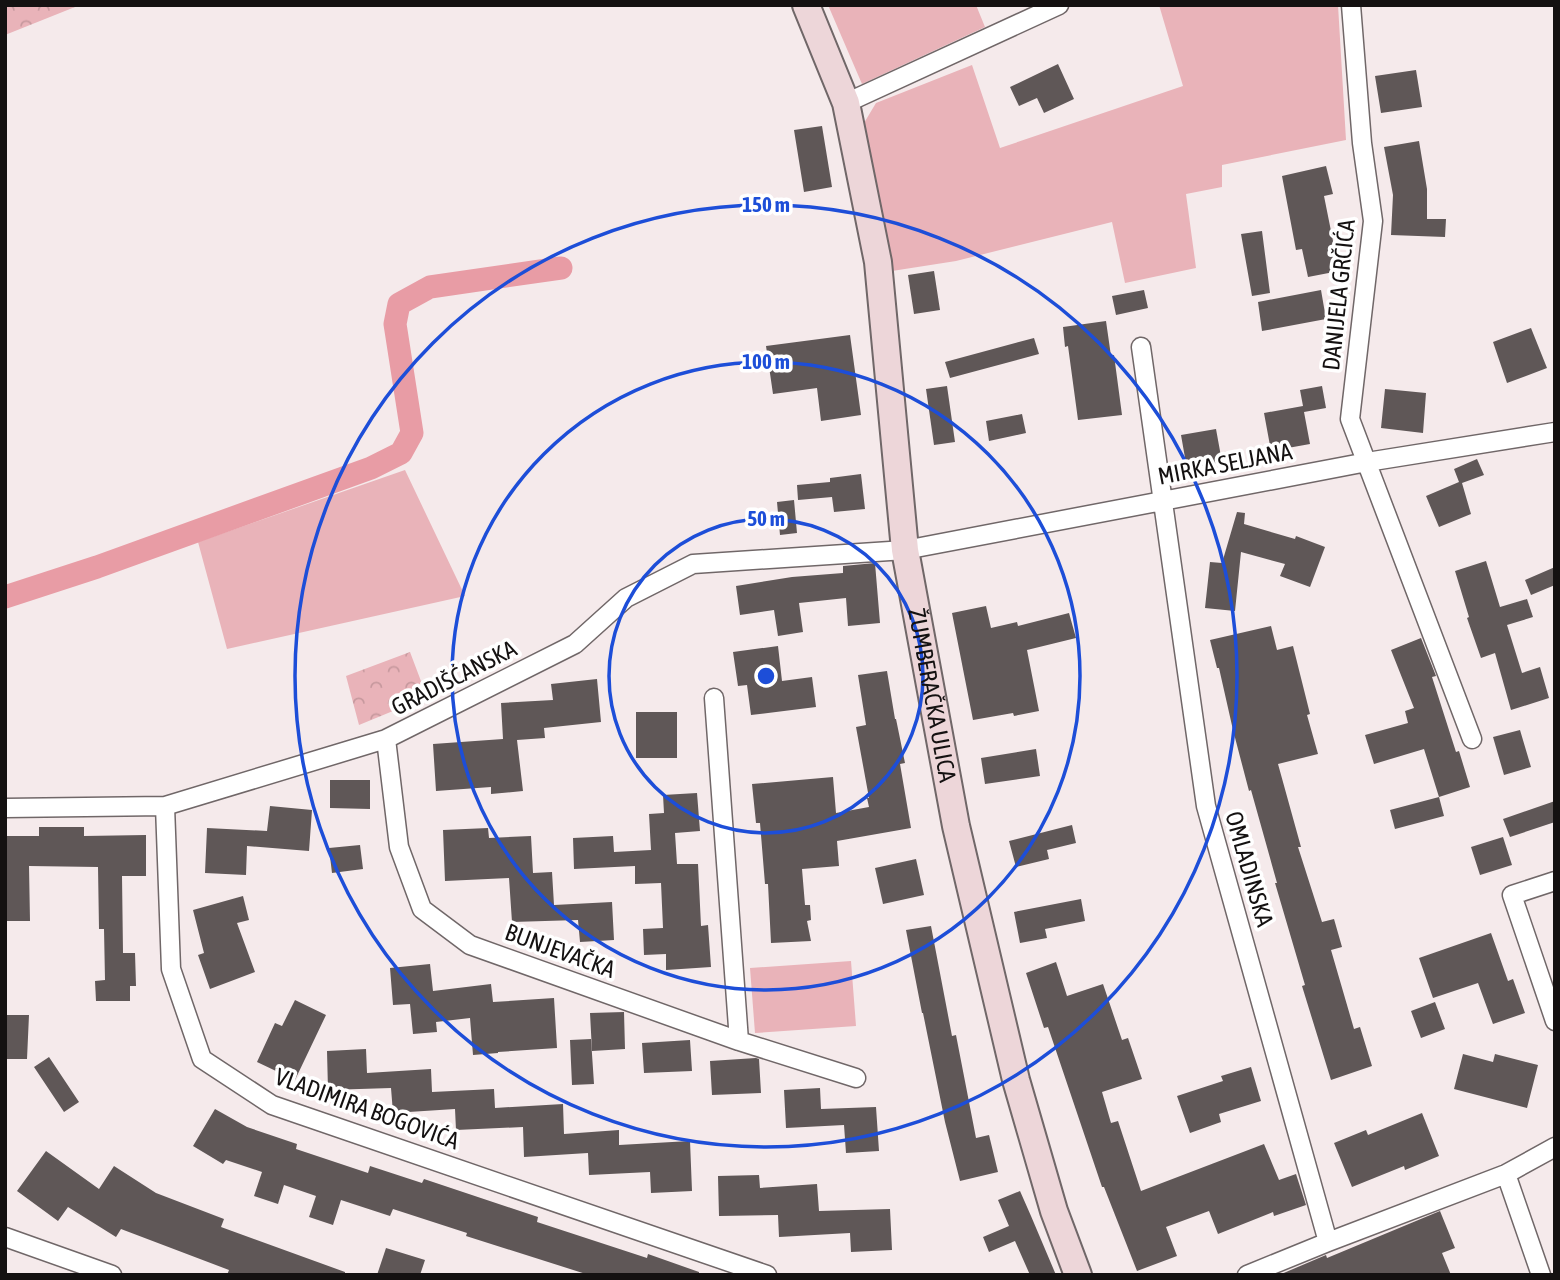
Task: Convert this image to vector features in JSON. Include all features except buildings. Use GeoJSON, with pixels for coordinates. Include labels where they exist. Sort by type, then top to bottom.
{"type":"FeatureCollection","features":[{"type":"Feature","properties":{"kind":"main road","name":"ŽUMBERAČKA ULICA"},"geometry":{"type":"LineString","coordinates":[[806,5],[846,103],[878,262],[905,550],[956,826],[1016,1080],[1054,1211],[1078,1275]]}},
{"type":"Feature","properties":{"kind":"street"},"geometry":{"type":"LineString","coordinates":[[846,103],[1059,5]]}},
{"type":"Feature","properties":{"kind":"street","name":"DANIJELA GRČIĆA"},"geometry":{"type":"LineString","coordinates":[[1351,5],[1362,143],[1373,221],[1350,419],[1472,739]]}},
{"type":"Feature","properties":{"kind":"street","name":"OMLADINSKA"},"geometry":{"type":"LineString","coordinates":[[1140,347],[1206,806],[1328,1242]]}},
{"type":"Feature","properties":{"kind":"street","name":"MIRKA SELJANA"},"geometry":{"type":"LineString","coordinates":[[905,550],[1367,462],[1555,432]]}},
{"type":"Feature","properties":{"kind":"street","name":"GRADIŠĆANSKA"},"geometry":{"type":"LineString","coordinates":[[5,808],[165,806],[386,739],[575,644],[625,598],[693,564],[905,550]]}},
{"type":"Feature","properties":{"kind":"street"},"geometry":{"type":"LineString","coordinates":[[714,698],[740,1041]]}},
{"type":"Feature","properties":{"kind":"street","name":"BUNJEVAČKA"},"geometry":{"type":"LineString","coordinates":[[386,739],[399,847],[422,909],[470,945],[740,1041],[856,1078]]}},
{"type":"Feature","properties":{"kind":"street","name":"VLADIMIRA BOGOVIĆA"},"geometry":{"type":"LineString","coordinates":[[165,806],[170,969],[202,1059],[272,1105],[767,1275]]}},
{"type":"Feature","properties":{"kind":"street"},"geometry":{"type":"LineString","coordinates":[[1555,881],[1512,895],[1555,1021]]}},
{"type":"Feature","properties":{"kind":"street"},"geometry":{"type":"LineString","coordinates":[[1247,1275],[1506,1174],[1555,1147]]}},
{"type":"Feature","properties":{"kind":"street"},"geometry":{"type":"LineString","coordinates":[[1506,1174],[1541,1275]]}},
{"type":"Feature","properties":{"kind":"street"},"geometry":{"type":"LineString","coordinates":[[5,1237],[112,1275]]}},
{"type":"Feature","properties":{"kind":"green space"},"geometry":{"type":"Polygon","coordinates":[[[5,5],[80,5],[5,35],[5,5]]]}},
{"type":"Feature","properties":{"kind":"green space"},"geometry":{"type":"Polygon","coordinates":[[[828,5],[976,5],[985,27],[862,84],[828,5]]]}},
{"type":"Feature","properties":{"kind":"green space"},"geometry":{"type":"Polygon","coordinates":[[[1159,5],[1338,5],[1346,140],[1222,165],[1222,187],[1186,194],[1196,268],[1125,283],[1112,222],[956,261],[892,271],[864,123],[876,103],[972,65],[1000,148],[1183,86],[1159,5]]]}},
{"type":"Feature","properties":{"kind":"green space"},"geometry":{"type":"Polygon","coordinates":[[[405,470],[465,596],[227,649],[198,542],[405,470]]]}},
{"type":"Feature","properties":{"kind":"green space"},"geometry":{"type":"Polygon","coordinates":[[[410,652],[427,697],[359,725],[346,676],[410,652]]]}},
{"type":"Feature","properties":{"kind":"green space"},"geometry":{"type":"Polygon","coordinates":[[[851,961],[856,1026],[755,1033],[750,968],[851,961]]]}},
{"type":"Feature","properties":{"kind":"waterway"},"geometry":{"type":"LineString","coordinates":[[5,597],[97,567],[371,468],[401,453],[412,433],[395,324],[399,304],[430,287],[561,268]]}}]}
